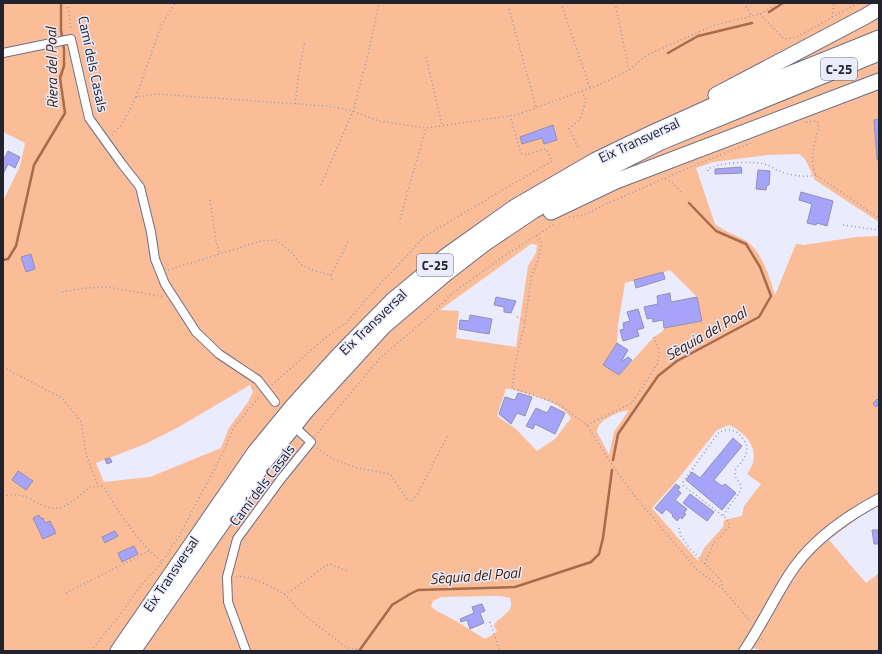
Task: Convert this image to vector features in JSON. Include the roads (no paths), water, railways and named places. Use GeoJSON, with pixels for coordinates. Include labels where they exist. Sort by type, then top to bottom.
{"type":"FeatureCollection","features":[{"type":"Feature","properties":{"kind":"highway"},"geometry":{"type":"LineString","coordinates":[[594,161],[645,127],[724,91],[879,8]]}},
{"type":"Feature","properties":{"kind":"highway","name":"Eix Transversal"},"geometry":{"type":"LineString","coordinates":[[118,651],[255,452],[292,407],[338,356],[393,300],[446,256],[515,207],[594,161],[725,100],[879,38]]}},
{"type":"Feature","properties":{"kind":"highway","name":"Eix Transversal"},"geometry":{"type":"LineString","coordinates":[[133,651],[267,459],[307,410],[384,326],[444,275],[484,244],[533,211],[598,174],[661,142],[879,53]]}},
{"type":"Feature","properties":{"kind":"highway"},"geometry":{"type":"LineString","coordinates":[[346,366],[418,307],[500,244],[558,208],[623,178],[879,81]]}},
{"type":"Feature","properties":{"kind":"street","name":"Camí dels Casals"},"geometry":{"type":"LineString","coordinates":[[3,53],[70,39],[90,118],[140,187],[151,232],[155,259],[165,284],[196,332],[219,354],[258,380],[275,402]]}},
{"type":"Feature","properties":{"kind":"street","name":"Camí dels Casals"},"geometry":{"type":"LineString","coordinates":[[246,651],[228,602],[227,577],[237,539],[281,479],[311,442],[299,431]]}},
{"type":"Feature","properties":{"kind":"street"},"geometry":{"type":"LineString","coordinates":[[744,651],[760,627],[790,574],[807,553],[826,534],[847,518],[879,499]]}},
{"type":"Feature","properties":{"kind":"waterway","name":"Riera del Poal"},"geometry":{"type":"LineString","coordinates":[[3,260],[8,259],[16,246],[34,165],[65,113],[60,78],[64,66],[64,49],[61,30],[61,3]]}},
{"type":"Feature","properties":{"kind":"waterway","name":"Sèquia del Poal"},"geometry":{"type":"LineString","coordinates":[[769,12],[783,3]]}},
{"type":"Feature","properties":{"kind":"waterway","name":"Sèquia del Poal"},"geometry":{"type":"LineString","coordinates":[[668,53],[698,36],[752,23]]}},
{"type":"Feature","properties":{"kind":"waterway","name":"Sèquia del Poal"},"geometry":{"type":"LineString","coordinates":[[613,460],[618,434],[658,376],[677,361],[759,317],[771,296],[760,267],[746,244],[716,231],[689,203]]}},
{"type":"Feature","properties":{"kind":"waterway","name":"Sèquia del Poal"},"geometry":{"type":"LineString","coordinates":[[359,651],[392,605],[418,590],[515,587],[591,562],[599,554],[603,538],[612,470]]}}]}
